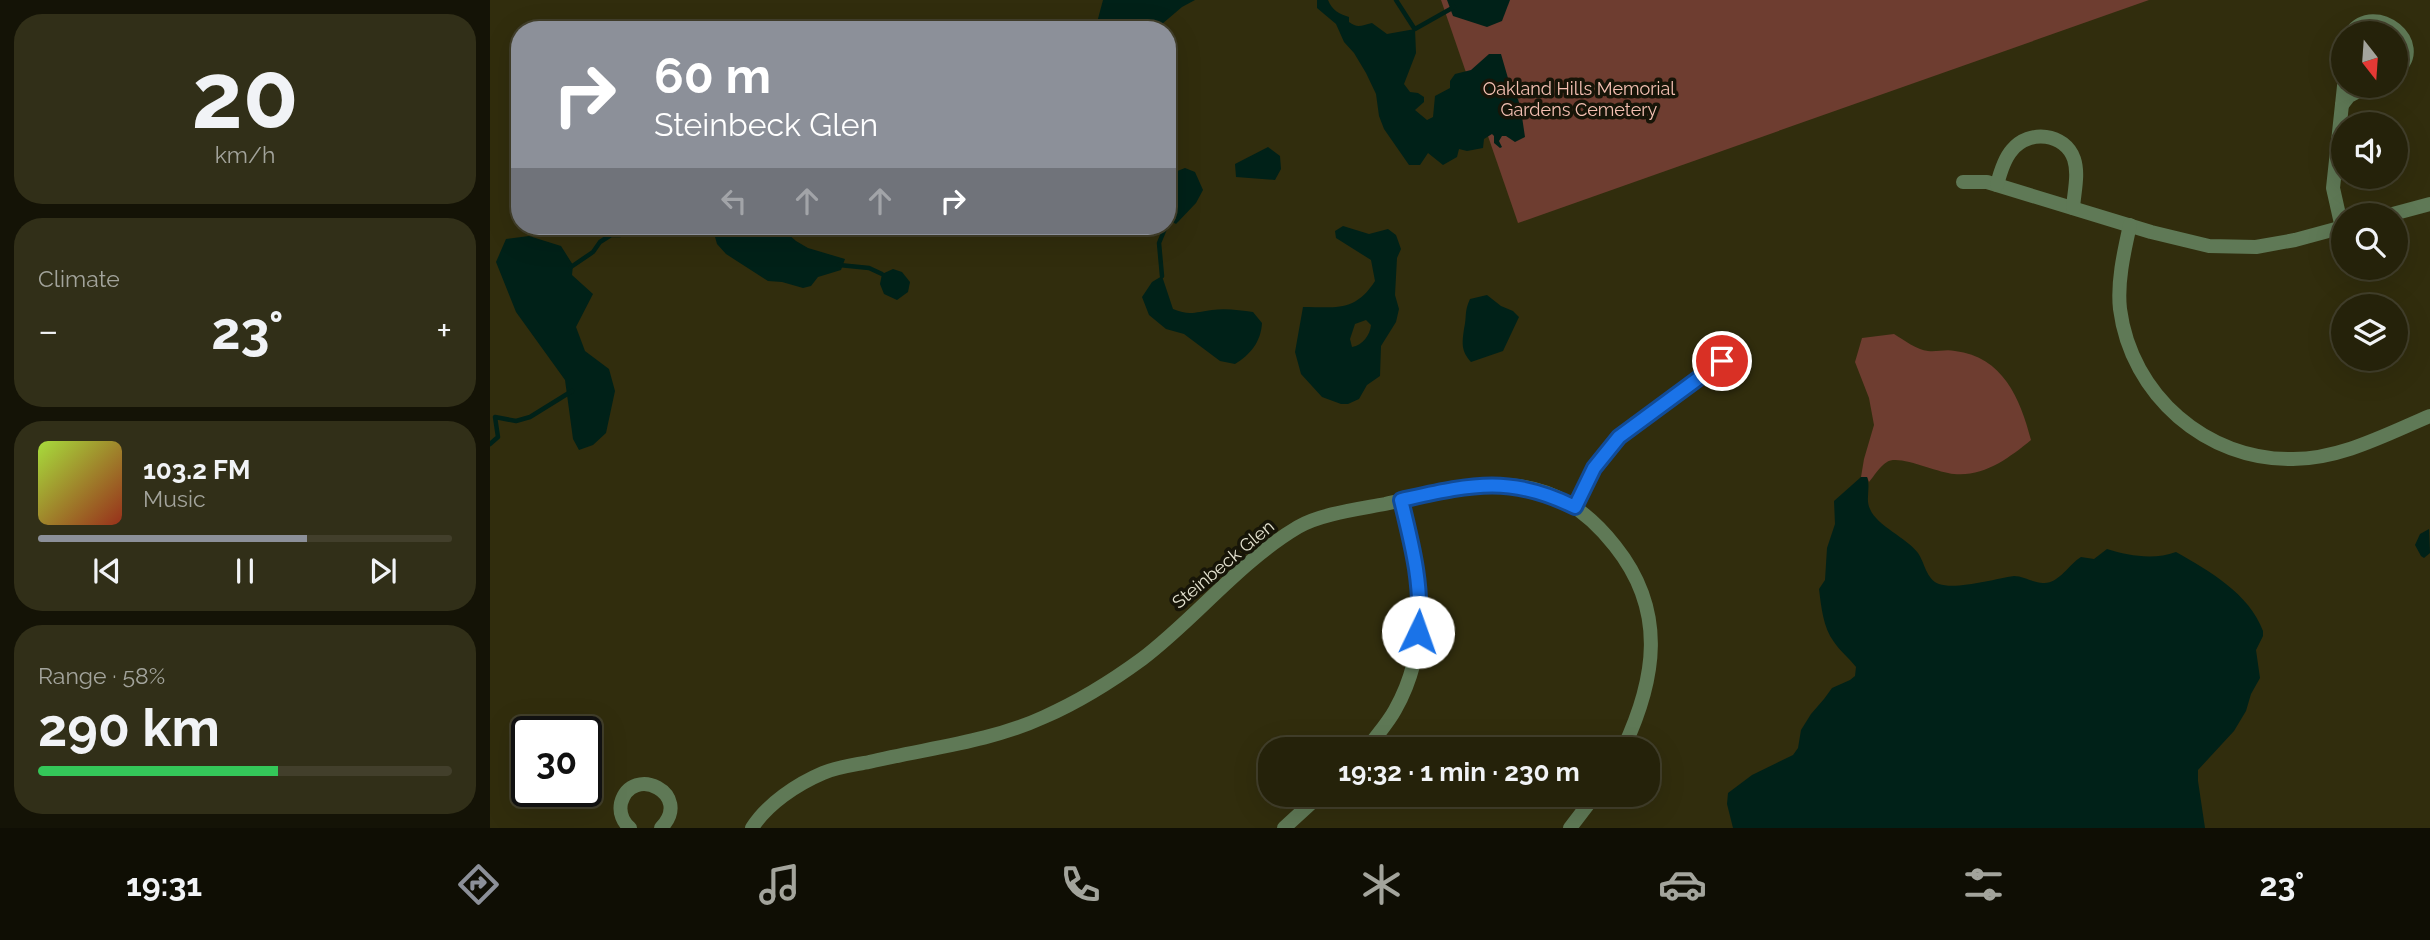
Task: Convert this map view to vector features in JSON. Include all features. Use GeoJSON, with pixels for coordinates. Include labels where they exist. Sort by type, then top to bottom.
{"type":"FeatureCollection","features":[{"type":"Feature","properties":{"kind":"street"},"geometry":{"type":"LineString","coordinates":[[2362,21],[2378,15],[2396,21]]}},
{"type":"Feature","properties":{"kind":"street"},"geometry":{"type":"LineString","coordinates":[[2408,36],[2411,46],[2408,58]]}},
{"type":"Feature","properties":{"kind":"street"},"geometry":{"type":"LineString","coordinates":[[2337,203],[2333,188],[2343,98]]}},
{"type":"Feature","properties":{"kind":"street"},"geometry":{"type":"LineString","coordinates":[[2342,105],[2347,98]]}},
{"type":"Feature","properties":{"kind":"street"},"geometry":{"type":"LineString","coordinates":[[1997,185],[2011,150],[2020,142],[2031,138],[2053,138],[2070,149],[2075,160],[2077,172],[2073,208]]}},
{"type":"Feature","properties":{"kind":"street"},"geometry":{"type":"LineString","coordinates":[[1963,182],[1987,182],[2209,246],[2256,247],[2331,231]]}},
{"type":"Feature","properties":{"kind":"street"},"geometry":{"type":"LineString","coordinates":[[2408,210],[2430,204]]}},
{"type":"Feature","properties":{"kind":"street"},"geometry":{"type":"LineString","coordinates":[[2130,225],[2120,285],[2120,308],[2125,335],[2143,377],[2160,400],[2184,422],[2217,443],[2244,454],[2295,460],[2338,453],[2430,416]]}},
{"type":"Feature","properties":{"kind":"street"},"geometry":{"type":"LineString","coordinates":[[1575,507],[1594,468],[1619,437],[1722,361]]}},
{"type":"Feature","properties":{"kind":"street","name":"Steinbeck Glen"},"geometry":{"type":"LineString","coordinates":[[752,828],[791,790],[824,772],[984,737],[1042,718],[1097,689],[1143,658],[1264,550],[1302,524],[1456,487],[1511,485],[1555,497],[1575,507],[1602,530],[1627,561],[1642,589],[1652,643],[1640,713],[1629,737]]}},
{"type":"Feature","properties":{"kind":"street"},"geometry":{"type":"LineString","coordinates":[[1376,737],[1396,709],[1415,659],[1421,605],[1413,551],[1401,500]]}},
{"type":"Feature","properties":{"kind":"street"},"geometry":{"type":"LineString","coordinates":[[630,828],[622,817],[622,801],[632,788],[639,785],[656,786],[668,797],[670,813],[664,824],[682,828]]}},
{"type":"Feature","properties":{"kind":"street"},"geometry":{"type":"LineString","coordinates":[[1284,828],[1307,807]]}},
{"type":"Feature","properties":{"kind":"street"},"geometry":{"type":"LineString","coordinates":[[1570,828],[1586,807]]}},
{"type":"Feature","properties":{"kind":"green space","name":"Oakland Hills Memorial Gardens Cemetery"},"geometry":{"type":"Polygon","coordinates":[[[1441,0],[2149,0],[1518,223],[1441,0]]]}},
{"type":"Feature","properties":{"kind":"green space"},"geometry":{"type":"Polygon","coordinates":[[[1894,334],[1924,350],[1955,351],[1986,362],[2007,382],[2015,395],[2031,440],[2005,459],[1976,472],[1954,474],[1893,460],[1882,466],[1869,482],[1867,477],[1861,477],[1874,425],[1869,398],[1855,362],[1862,338],[1894,334]]]}},
{"type":"Feature","properties":{"kind":"water"},"geometry":{"type":"Polygon","coordinates":[[[1103,0],[1195,0],[1166,21],[1097,21],[1103,0]]]}},
{"type":"Feature","properties":{"kind":"water"},"geometry":{"type":"Polygon","coordinates":[[[1317,0],[1328,0],[1334,9],[1349,17],[1349,22],[1355,25],[1372,23],[1387,34],[1415,29],[1416,53],[1404,84],[1410,92],[1424,97],[1424,102],[1415,110],[1427,120],[1433,117],[1435,96],[1450,88],[1450,81],[1455,74],[1471,70],[1489,54],[1501,54],[1512,92],[1518,99],[1525,137],[1515,142],[1502,136],[1499,141],[1502,147],[1500,148],[1494,143],[1492,134],[1484,139],[1483,148],[1467,151],[1459,149],[1457,157],[1443,165],[1428,153],[1420,165],[1409,165],[1384,129],[1376,94],[1366,73],[1344,42],[1336,24],[1317,8],[1317,0]]]}},
{"type":"Feature","properties":{"kind":"water"},"geometry":{"type":"Polygon","coordinates":[[[1447,0],[1510,0],[1502,21],[1487,27],[1453,16],[1447,0]]]}},
{"type":"Feature","properties":{"kind":"water"},"geometry":{"type":"Polygon","coordinates":[[[1268,147],[1280,156],[1281,169],[1275,180],[1236,177],[1235,164],[1268,147]]]}},
{"type":"Feature","properties":{"kind":"water"},"geometry":{"type":"Polygon","coordinates":[[[1185,168],[1195,172],[1203,190],[1196,203],[1176,224],[1176,172],[1185,168]]]}},
{"type":"Feature","properties":{"kind":"water"},"geometry":{"type":"Polygon","coordinates":[[[1343,226],[1369,234],[1388,229],[1396,235],[1401,249],[1397,258],[1395,295],[1399,309],[1396,322],[1381,346],[1380,376],[1367,385],[1359,399],[1348,404],[1322,397],[1301,374],[1295,352],[1303,307],[1344,306],[1360,298],[1375,281],[1371,260],[1336,238],[1335,231],[1343,226]],[[1366,320],[1355,324],[1350,339],[1352,347],[1365,339],[1371,325],[1366,320]]]}},
{"type":"Feature","properties":{"kind":"water"},"geometry":{"type":"Polygon","coordinates":[[[714,235],[789,235],[808,248],[845,259],[841,270],[818,277],[811,286],[803,288],[768,281],[726,254],[717,244],[714,235]]]}},
{"type":"Feature","properties":{"kind":"water"},"geometry":{"type":"Polygon","coordinates":[[[529,236],[561,246],[573,265],[572,275],[593,294],[576,327],[585,351],[609,369],[615,391],[606,433],[593,445],[579,450],[573,439],[565,380],[516,312],[496,262],[506,239],[529,236]]]}},
{"type":"Feature","properties":{"kind":"water"},"geometry":{"type":"Polygon","coordinates":[[[893,269],[902,272],[910,282],[908,292],[897,300],[884,294],[880,284],[882,274],[893,269]]]}},
{"type":"Feature","properties":{"kind":"water"},"geometry":{"type":"Polygon","coordinates":[[[1162,276],[1173,309],[1188,313],[1222,309],[1253,312],[1262,323],[1257,342],[1250,352],[1235,364],[1220,361],[1184,334],[1166,329],[1149,315],[1142,297],[1152,282],[1162,276]]]}},
{"type":"Feature","properties":{"kind":"water"},"geometry":{"type":"Polygon","coordinates":[[[1487,295],[1519,317],[1503,351],[1471,362],[1465,354],[1463,343],[1467,307],[1470,299],[1487,295]]]}},
{"type":"Feature","properties":{"kind":"water"},"geometry":{"type":"Polygon","coordinates":[[[1861,477],[1867,477],[1869,505],[1874,515],[1918,553],[1928,575],[1939,584],[1965,585],[2014,576],[2039,583],[2049,582],[2059,577],[2081,557],[2094,559],[2107,549],[2142,556],[2176,552],[2214,575],[2238,594],[2257,617],[2263,631],[2256,650],[2260,678],[2234,731],[2198,770],[2205,828],[1733,828],[1727,804],[1728,793],[1752,775],[1793,755],[1798,748],[1801,730],[1811,714],[1832,688],[1855,676],[1856,667],[1836,645],[1827,630],[1819,589],[1825,580],[1827,548],[1835,524],[1834,501],[1861,477]]]}},
{"type":"Feature","properties":{"kind":"water"},"geometry":{"type":"Polygon","coordinates":[[[2429,529],[2430,553],[2424,558],[2415,545],[2420,534],[2429,529]]]}},
{"type":"Feature","properties":{"kind":"waterway"},"geometry":{"type":"LineString","coordinates":[[1396,0],[1414,28]]}},
{"type":"Feature","properties":{"kind":"waterway"},"geometry":{"type":"LineString","coordinates":[[1415,29],[1454,7]]}},
{"type":"Feature","properties":{"kind":"waterway"},"geometry":{"type":"LineString","coordinates":[[571,267],[611,235]]}},
{"type":"Feature","properties":{"kind":"waterway"},"geometry":{"type":"LineString","coordinates":[[611,235],[620,235]]}},
{"type":"Feature","properties":{"kind":"waterway"},"geometry":{"type":"LineString","coordinates":[[1162,235],[1159,243],[1162,276]]}},
{"type":"Feature","properties":{"kind":"waterway"},"geometry":{"type":"LineString","coordinates":[[839,265],[869,268],[882,274]]}},
{"type":"Feature","properties":{"kind":"waterway"},"geometry":{"type":"LineString","coordinates":[[490,444],[498,437],[495,417],[516,421],[530,417],[572,391]]}},
{"type":"Feature","properties":{"kind":"route"},"geometry":{"type":"LineString","coordinates":[[1418,632],[1421,605],[1413,551],[1401,500],[1456,487],[1488,484],[1534,490],[1575,507],[1594,468],[1619,437],[1722,361]]}}]}
